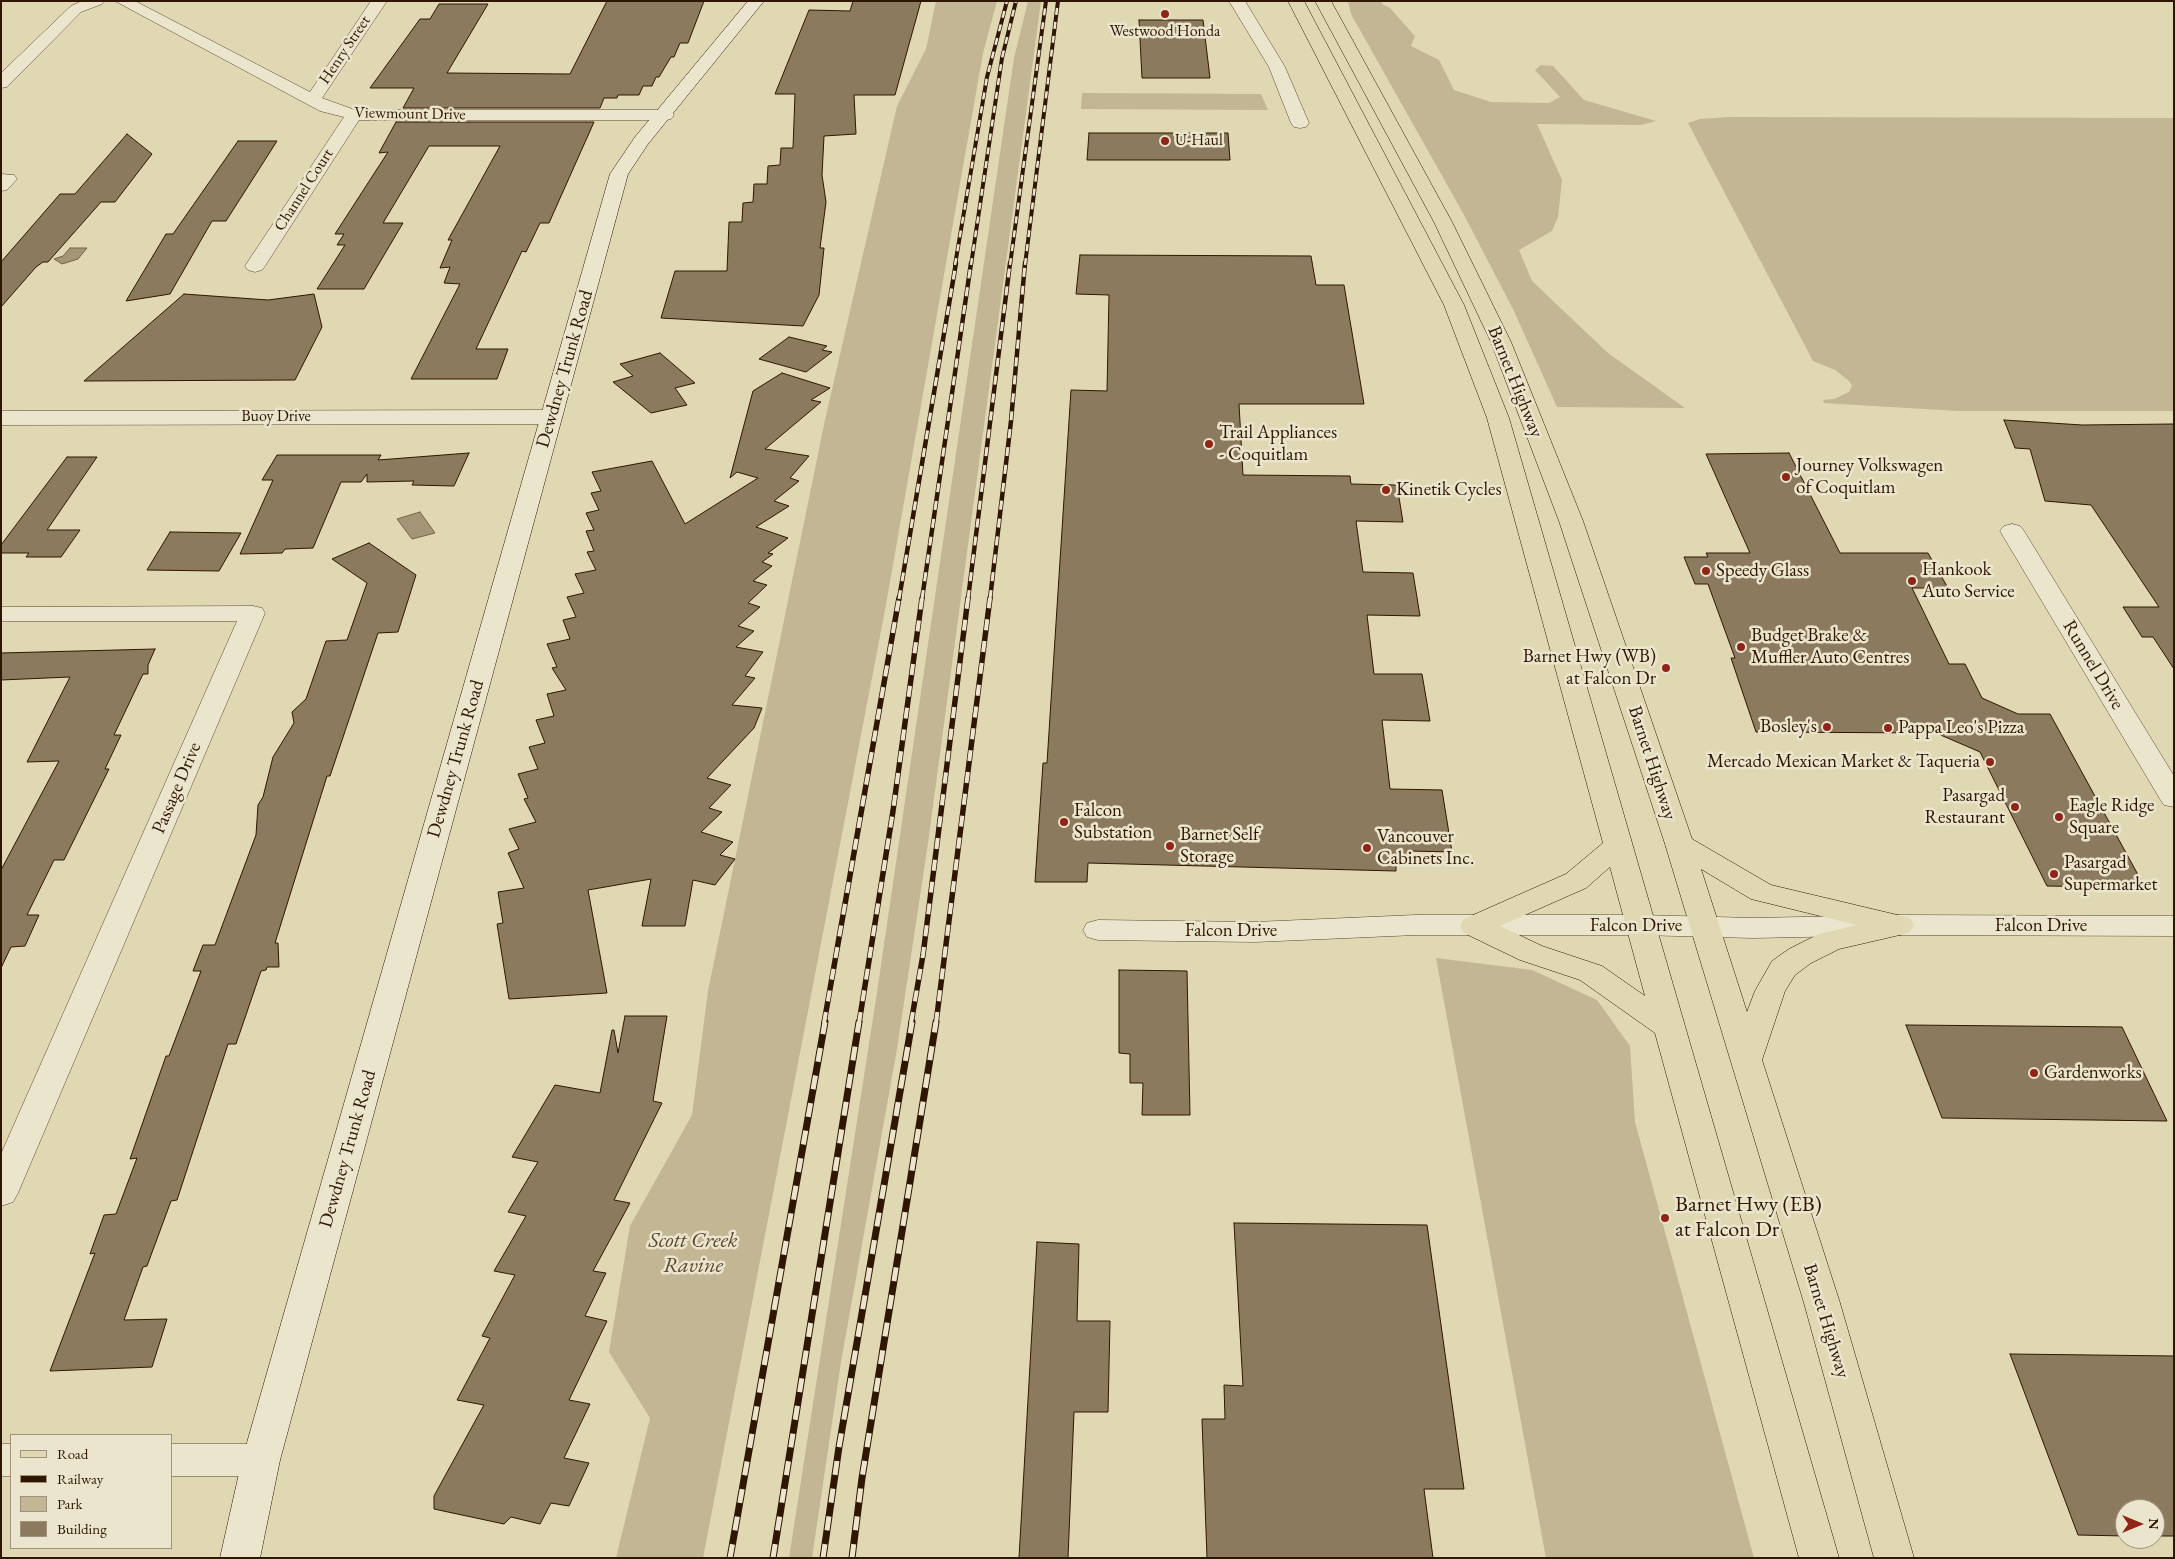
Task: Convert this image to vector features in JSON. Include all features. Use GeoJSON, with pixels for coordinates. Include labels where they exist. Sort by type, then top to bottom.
{"type":"FeatureCollection","features":[{"type":"Feature","properties":{"kind":"main road","name":"Barnet Highway"},"geometry":{"type":"LineString","coordinates":[[1296,1],[1454,305],[1485,383],[1519,488],[1617,846],[1819,1558]]}},
{"type":"Feature","properties":{"kind":"main road","name":"Barnet Highway"},"geometry":{"type":"LineString","coordinates":[[1324,1],[1443,222],[1501,342],[1571,521],[1679,844],[1822,1303],[1894,1558]]}},
{"type":"Feature","properties":{"kind":"main road"},"geometry":{"type":"LineString","coordinates":[[1679,844],[1761,892],[1800,903],[1899,925]]}},
{"type":"Feature","properties":{"kind":"main road"},"geometry":{"type":"LineString","coordinates":[[1475,926],[1576,880],[1617,846]]}},
{"type":"Feature","properties":{"kind":"main road"},"geometry":{"type":"LineString","coordinates":[[1746,1060],[1770,992],[1783,968],[1800,956],[1830,941],[1899,925]]}},
{"type":"Feature","properties":{"kind":"main road"},"geometry":{"type":"LineString","coordinates":[[1475,926],[1531,953],[1591,973],[1669,1027]]}},
{"type":"Feature","properties":{"kind":"street"},"geometry":{"type":"LineString","coordinates":[[1,83],[76,9],[97,1]]}},
{"type":"Feature","properties":{"kind":"street","name":"Viewmount Drive"},"geometry":{"type":"LineString","coordinates":[[123,1],[326,107],[354,115],[665,115]]}},
{"type":"Feature","properties":{"kind":"street","name":"Henry Street"},"geometry":{"type":"LineString","coordinates":[[313,100],[379,1]]}},
{"type":"Feature","properties":{"kind":"street","name":"Dewdney Trunk Road"},"geometry":{"type":"LineString","coordinates":[[240,1558],[261,1460],[619,174],[641,141],[665,115],[756,1]]}},
{"type":"Feature","properties":{"kind":"street"},"geometry":{"type":"LineString","coordinates":[[1237,1],[1277,67],[1300,123]]}},
{"type":"Feature","properties":{"kind":"street","name":"Channel Court"},"geometry":{"type":"LineString","coordinates":[[254,266],[354,115]]}},
{"type":"Feature","properties":{"kind":"street"},"geometry":{"type":"LineString","coordinates":[[1,179],[8,179],[1,186]]}},
{"type":"Feature","properties":{"kind":"street","name":"Buoy Drive"},"geometry":{"type":"LineString","coordinates":[[1,418],[551,417]]}},
{"type":"Feature","properties":{"kind":"street","name":"Runnel Drive"},"geometry":{"type":"LineString","coordinates":[[2012,532],[2174,799]]}},
{"type":"Feature","properties":{"kind":"street","name":"Passage Drive"},"geometry":{"type":"LineString","coordinates":[[1,614],[252,613],[1,1193]]}},
{"type":"Feature","properties":{"kind":"street","name":"Falcon Drive"},"geometry":{"type":"LineString","coordinates":[[1098,930],[1255,932],[1416,925],[1640,925],[1704,927],[1899,925],[2174,926]]}},
{"type":"Feature","properties":{"kind":"street"},"geometry":{"type":"LineString","coordinates":[[172,1460],[261,1460]]}},
{"type":"Feature","properties":{"kind":"green space","name":"Scott Creek Ravine"},"geometry":{"type":"Polygon","coordinates":[[[936,1],[997,1],[983,53],[885,610],[703,1558],[616,1558],[650,1418],[609,1352],[630,1226],[692,1115],[708,991],[825,420],[897,106],[926,49],[936,1]]]}},
{"type":"Feature","properties":{"kind":"green space"},"geometry":{"type":"Polygon","coordinates":[[[1028,1],[1041,1],[928,843],[897,1049],[841,1362],[812,1558],[789,1558],[876,999],[1014,58],[1028,1]]]}},
{"type":"Feature","properties":{"kind":"green space"},"geometry":{"type":"Polygon","coordinates":[[[1348,1],[1382,1],[1382,4],[1390,8],[1415,36],[1411,46],[1439,60],[1454,90],[1491,102],[1549,103],[1560,97],[1535,70],[1541,65],[1553,66],[1584,100],[1656,121],[1641,125],[1537,124],[1562,180],[1558,217],[1552,231],[1519,250],[1532,281],[1608,353],[1685,408],[1557,407],[1514,311],[1463,213],[1351,14],[1348,1]]]}},
{"type":"Feature","properties":{"kind":"green space"},"geometry":{"type":"Polygon","coordinates":[[[1082,93],[1261,94],[1268,110],[1081,109],[1082,93]]]}},
{"type":"Feature","properties":{"kind":"green space"},"geometry":{"type":"Polygon","coordinates":[[[1729,117],[2174,118],[2174,411],[1958,411],[1824,403],[1823,400],[1834,399],[1849,392],[1852,386],[1849,381],[1835,370],[1813,361],[1688,123],[1700,119],[1729,117]]]}},
{"type":"Feature","properties":{"kind":"green space"},"geometry":{"type":"Polygon","coordinates":[[[1436,958],[1532,970],[1597,1000],[1630,1046],[1635,1122],[1754,1558],[1546,1558],[1436,958]]]}},
{"type":"Feature","properties":{"kind":"shaded area"},"geometry":{"type":"Polygon","coordinates":[[[70,248],[87,248],[78,259],[62,264],[54,259],[63,256],[70,248]]]}},
{"type":"Feature","properties":{"kind":"shaded area"},"geometry":{"type":"Polygon","coordinates":[[[420,512],[435,533],[412,539],[397,519],[420,512]]]}},
{"type":"Feature","properties":{"kind":"building"},"geometry":{"type":"Polygon","coordinates":[[[607,1],[704,1],[688,43],[680,43],[674,57],[671,57],[659,77],[656,77],[652,86],[643,86],[639,95],[618,95],[617,98],[604,98],[600,108],[403,108],[414,88],[370,88],[420,19],[430,19],[439,4],[488,4],[447,73],[570,74],[607,1]]]}},
{"type":"Feature","properties":{"kind":"building"},"geometry":{"type":"Polygon","coordinates":[[[853,1],[921,1],[895,95],[854,95],[856,134],[824,136],[822,175],[826,202],[820,248],[824,248],[819,295],[803,326],[661,318],[675,271],[727,271],[729,222],[742,222],[743,203],[753,202],[754,184],[767,184],[768,166],[780,165],[781,148],[793,148],[795,94],[775,94],[809,10],[850,11],[853,1]]]}},
{"type":"Feature","properties":{"kind":"building"},"geometry":{"type":"Polygon","coordinates":[[[1139,20],[1203,20],[1210,78],[1142,78],[1139,20]]]}},
{"type":"Feature","properties":{"kind":"building"},"geometry":{"type":"Polygon","coordinates":[[[396,122],[594,122],[549,223],[540,223],[526,252],[522,251],[476,349],[508,349],[497,379],[411,379],[460,284],[444,283],[450,267],[440,268],[452,240],[448,240],[500,146],[429,146],[383,223],[403,223],[364,289],[317,289],[345,245],[337,245],[344,234],[335,234],[388,152],[379,153],[396,122]]]}},
{"type":"Feature","properties":{"kind":"building","name":"U-Haul"},"geometry":{"type":"Polygon","coordinates":[[[1089,133],[1228,133],[1230,160],[1087,160],[1089,133]]]}},
{"type":"Feature","properties":{"kind":"building"},"geometry":{"type":"Polygon","coordinates":[[[127,134],[152,154],[115,202],[101,202],[48,262],[43,262],[36,267],[1,307],[1,262],[60,194],[75,194],[127,134]]]}},
{"type":"Feature","properties":{"kind":"building"},"geometry":{"type":"Polygon","coordinates":[[[238,141],[277,141],[226,221],[212,221],[170,294],[126,301],[166,234],[173,234],[238,141]]]}},
{"type":"Feature","properties":{"kind":"building"},"geometry":{"type":"Polygon","coordinates":[[[1080,255],[1311,256],[1316,285],[1344,285],[1364,404],[1239,404],[1243,475],[1350,476],[1351,484],[1397,485],[1403,522],[1356,521],[1363,572],[1413,573],[1420,616],[1367,615],[1374,674],[1422,674],[1430,721],[1382,720],[1390,789],[1442,790],[1452,852],[1410,851],[1411,863],[1396,862],[1396,871],[1088,863],[1087,882],[1035,882],[1043,763],[1047,763],[1071,390],[1107,391],[1109,295],[1076,294],[1080,255]]]}},
{"type":"Feature","properties":{"kind":"building"},"geometry":{"type":"Polygon","coordinates":[[[184,294],[268,300],[314,294],[322,327],[295,380],[84,381],[184,294]]]}},
{"type":"Feature","properties":{"kind":"building"},"geometry":{"type":"Polygon","coordinates":[[[789,337],[827,346],[822,350],[832,352],[806,372],[759,359],[789,337]]]}},
{"type":"Feature","properties":{"kind":"building"},"geometry":{"type":"Polygon","coordinates":[[[660,353],[695,383],[675,388],[687,405],[651,413],[613,382],[633,376],[620,364],[660,353]]]}},
{"type":"Feature","properties":{"kind":"building"},"geometry":{"type":"Polygon","coordinates":[[[782,373],[830,388],[811,400],[821,402],[765,449],[809,456],[790,478],[799,481],[774,501],[789,506],[756,527],[788,538],[768,553],[773,554],[762,562],[772,566],[753,581],[767,585],[748,603],[760,607],[738,626],[754,631],[736,647],[763,652],[745,676],[755,678],[732,705],[762,708],[754,728],[707,778],[731,785],[709,808],[722,812],[701,832],[733,842],[720,855],[735,859],[715,885],[693,880],[685,926],[642,926],[651,879],[588,890],[607,993],[509,999],[497,924],[503,923],[498,892],[524,888],[508,853],[519,849],[509,829],[536,822],[524,799],[528,798],[518,774],[538,769],[529,747],[545,743],[536,720],[554,716],[547,694],[566,690],[552,668],[557,667],[547,644],[570,639],[563,620],[576,617],[567,597],[584,593],[575,574],[596,570],[587,552],[594,551],[586,531],[594,530],[586,513],[599,510],[591,493],[601,491],[592,472],[652,461],[685,524],[758,478],[737,472],[730,478],[753,391],[782,373]]]}},
{"type":"Feature","properties":{"kind":"building"},"geometry":{"type":"Polygon","coordinates":[[[2004,420],[2082,425],[2174,424],[2174,669],[2153,637],[2142,637],[2123,607],[2159,607],[2091,505],[2045,501],[2030,449],[2015,448],[2004,420]]]}},
{"type":"Feature","properties":{"kind":"building"},"geometry":{"type":"Polygon","coordinates":[[[469,453],[454,486],[412,485],[414,481],[367,482],[367,474],[361,482],[341,482],[313,548],[285,549],[282,553],[240,554],[273,480],[262,480],[277,455],[381,455],[378,460],[469,453]]]}},
{"type":"Feature","properties":{"kind":"building"},"geometry":{"type":"Polygon","coordinates":[[[1789,453],[1840,553],[1928,553],[1948,588],[1912,588],[1949,664],[1965,664],[1982,698],[2018,714],[2050,714],[2142,882],[2101,882],[2103,887],[2047,886],[1980,752],[1936,733],[1756,732],[1731,658],[1735,658],[1708,584],[1695,584],[1684,557],[1708,557],[1706,553],[1750,553],[1706,454],[1789,453]]]}},
{"type":"Feature","properties":{"kind":"building"},"geometry":{"type":"Polygon","coordinates":[[[67,457],[97,457],[47,530],[80,530],[61,557],[26,557],[29,553],[1,553],[1,545],[67,457]]]}},
{"type":"Feature","properties":{"kind":"building"},"geometry":{"type":"Polygon","coordinates":[[[170,532],[241,533],[219,571],[147,570],[170,532]]]}},
{"type":"Feature","properties":{"kind":"building"},"geometry":{"type":"Polygon","coordinates":[[[369,543],[416,575],[398,632],[378,633],[330,776],[327,776],[275,943],[278,943],[279,967],[267,967],[266,970],[261,971],[236,1044],[228,1044],[177,1200],[171,1201],[147,1266],[143,1267],[124,1320],[167,1319],[152,1367],[50,1371],[95,1253],[90,1254],[104,1215],[116,1214],[137,1158],[130,1159],[166,1056],[169,1056],[201,971],[193,971],[203,945],[215,945],[256,835],[258,805],[263,797],[273,757],[294,723],[292,712],[306,699],[326,641],[347,640],[367,583],[332,559],[369,543]]]}},
{"type":"Feature","properties":{"kind":"building"},"geometry":{"type":"Polygon","coordinates":[[[155,649],[148,665],[148,674],[143,674],[114,735],[121,735],[105,769],[109,769],[64,860],[54,860],[27,915],[39,915],[25,946],[11,947],[1,968],[1,870],[59,761],[27,762],[70,677],[1,680],[1,653],[155,649]]]}},
{"type":"Feature","properties":{"kind":"building"},"geometry":{"type":"Polygon","coordinates":[[[1119,970],[1187,971],[1190,1115],[1142,1115],[1143,1083],[1130,1083],[1130,1054],[1119,1053],[1119,970]]]}},
{"type":"Feature","properties":{"kind":"building"},"geometry":{"type":"Polygon","coordinates":[[[625,1016],[667,1016],[653,1101],[662,1103],[614,1200],[630,1203],[593,1271],[606,1273],[585,1316],[607,1321],[569,1400],[590,1404],[564,1458],[589,1463],[569,1506],[551,1503],[540,1524],[511,1517],[504,1524],[434,1509],[434,1496],[484,1405],[457,1400],[490,1338],[482,1336],[515,1275],[494,1271],[526,1216],[508,1212],[538,1162],[512,1157],[555,1085],[600,1093],[612,1030],[614,1030],[618,1053],[625,1016]]]}},
{"type":"Feature","properties":{"kind":"building","name":"Gardenworks"},"geometry":{"type":"Polygon","coordinates":[[[1906,1025],[2122,1027],[2167,1121],[1942,1118],[1906,1025]]]}},
{"type":"Feature","properties":{"kind":"building"},"geometry":{"type":"Polygon","coordinates":[[[1234,1223],[1427,1225],[1464,1489],[1424,1489],[1433,1558],[1207,1558],[1202,1419],[1225,1419],[1224,1385],[1243,1386],[1234,1223]]]}},
{"type":"Feature","properties":{"kind":"building"},"geometry":{"type":"Polygon","coordinates":[[[1037,1242],[1079,1244],[1077,1321],[1110,1321],[1108,1412],[1074,1412],[1068,1558],[1019,1558],[1037,1242]]]}},
{"type":"Feature","properties":{"kind":"building"},"geometry":{"type":"Polygon","coordinates":[[[2010,1354],[2174,1356],[2174,1536],[2165,1536],[2165,1499],[2115,1499],[2115,1536],[2078,1535],[2010,1354]]]}},
{"type":"Feature","properties":{"kind":"railway"},"geometry":{"type":"LineString","coordinates":[[955,265],[987,77],[1007,1]]}},
{"type":"Feature","properties":{"kind":"railway"},"geometry":{"type":"LineString","coordinates":[[971,265],[1002,58],[1016,1]]}},
{"type":"Feature","properties":{"kind":"railway"},"geometry":{"type":"LineString","coordinates":[[1010,265],[1046,1]]}},
{"type":"Feature","properties":{"kind":"railway"},"geometry":{"type":"LineString","coordinates":[[1025,265],[1058,1]]}},
{"type":"Feature","properties":{"kind":"railway"},"geometry":{"type":"LineString","coordinates":[[899,599],[956,263]]}},
{"type":"Feature","properties":{"kind":"railway"},"geometry":{"type":"LineString","coordinates":[[922,599],[971,263]]}},
{"type":"Feature","properties":{"kind":"railway"},"geometry":{"type":"LineString","coordinates":[[968,599],[1010,263]]}},
{"type":"Feature","properties":{"kind":"railway"},"geometry":{"type":"LineString","coordinates":[[990,599],[1011,421],[1025,263]]}},
{"type":"Feature","properties":{"kind":"railway"},"geometry":{"type":"LineString","coordinates":[[824,1023],[899,598]]}},
{"type":"Feature","properties":{"kind":"railway"},"geometry":{"type":"LineString","coordinates":[[859,1023],[893,811],[922,598]]}},
{"type":"Feature","properties":{"kind":"railway"},"geometry":{"type":"LineString","coordinates":[[911,1023],[923,955],[968,598]]}},
{"type":"Feature","properties":{"kind":"railway"},"geometry":{"type":"LineString","coordinates":[[936,1023],[990,598]]}},
{"type":"Feature","properties":{"kind":"railway"},"geometry":{"type":"LineString","coordinates":[[730,1558],[825,1022]]}},
{"type":"Feature","properties":{"kind":"railway"},"geometry":{"type":"LineString","coordinates":[[773,1558],[859,1022]]}},
{"type":"Feature","properties":{"kind":"railway"},"geometry":{"type":"LineString","coordinates":[[823,1558],[839,1447],[912,1022]]}},
{"type":"Feature","properties":{"kind":"railway"},"geometry":{"type":"LineString","coordinates":[[852,1558],[862,1478],[936,1022]]}},
{"type":"Feature","properties":{"kind":"place","name":"Westwood Honda"},"geometry":{"type":"Point","coordinates":[1165,14]}},
{"type":"Feature","properties":{"kind":"place","name":"U-Haul"},"geometry":{"type":"Point","coordinates":[1165,141]}},
{"type":"Feature","properties":{"kind":"place","name":"Trail Appliances - Coquitlam"},"geometry":{"type":"Point","coordinates":[1209,444]}},
{"type":"Feature","properties":{"kind":"place","name":"Journey Volkswagen of Coquitlam"},"geometry":{"type":"Point","coordinates":[1786,477]}},
{"type":"Feature","properties":{"kind":"place","name":"Kinetik Cycles"},"geometry":{"type":"Point","coordinates":[1386,490]}},
{"type":"Feature","properties":{"kind":"place","name":"Speedy Glass"},"geometry":{"type":"Point","coordinates":[1706,571]}},
{"type":"Feature","properties":{"kind":"place","name":"Hankook Auto Service"},"geometry":{"type":"Point","coordinates":[1912,581]}},
{"type":"Feature","properties":{"kind":"place","name":"Budget Brake & Muffler Auto Centres"},"geometry":{"type":"Point","coordinates":[1741,647]}},
{"type":"Feature","properties":{"kind":"place","name":"Barnet Hwy (WB) at Falcon Dr"},"geometry":{"type":"Point","coordinates":[1666,668]}},
{"type":"Feature","properties":{"kind":"place","name":"Bosley's"},"geometry":{"type":"Point","coordinates":[1827,727]}},
{"type":"Feature","properties":{"kind":"place","name":"Pappa Leo's Pizza"},"geometry":{"type":"Point","coordinates":[1888,728]}},
{"type":"Feature","properties":{"kind":"place","name":"Mercado Mexican Market & Taqueria"},"geometry":{"type":"Point","coordinates":[1990,762]}},
{"type":"Feature","properties":{"kind":"place","name":"Pasargad Restaurant"},"geometry":{"type":"Point","coordinates":[2015,807]}},
{"type":"Feature","properties":{"kind":"place","name":"Eagle Ridge Square"},"geometry":{"type":"Point","coordinates":[2059,817]}},
{"type":"Feature","properties":{"kind":"place","name":"Falcon Substation"},"geometry":{"type":"Point","coordinates":[1064,822]}},
{"type":"Feature","properties":{"kind":"place","name":"Barnet Self Storage"},"geometry":{"type":"Point","coordinates":[1170,846]}},
{"type":"Feature","properties":{"kind":"place","name":"Vancouver Cabinets Inc."},"geometry":{"type":"Point","coordinates":[1367,848]}},
{"type":"Feature","properties":{"kind":"place","name":"Pasargad Supermarket"},"geometry":{"type":"Point","coordinates":[2054,874]}},
{"type":"Feature","properties":{"kind":"place","name":"Gardenworks"},"geometry":{"type":"Point","coordinates":[2034,1073]}},
{"type":"Feature","properties":{"kind":"place","name":"Barnet Hwy (EB) at Falcon Dr"},"geometry":{"type":"Point","coordinates":[1665,1218]}}]}
